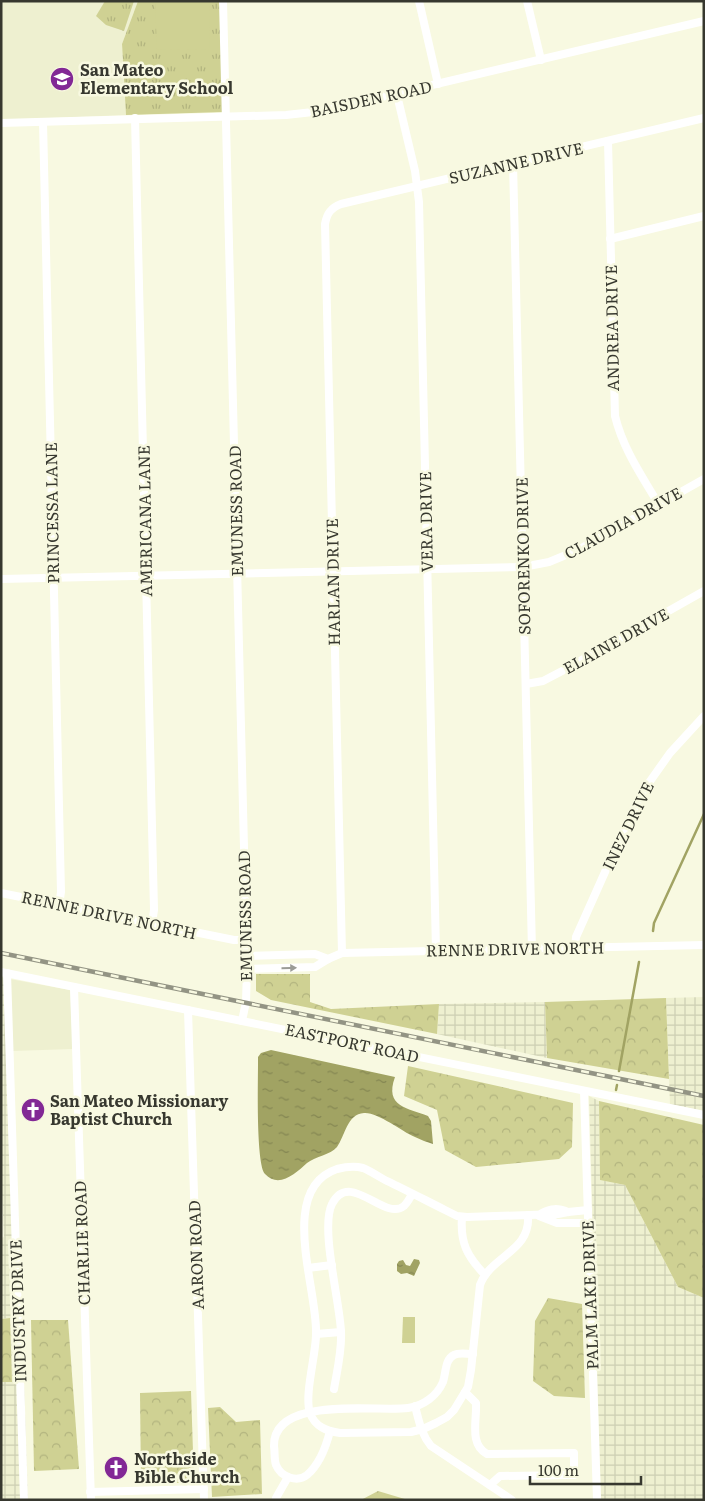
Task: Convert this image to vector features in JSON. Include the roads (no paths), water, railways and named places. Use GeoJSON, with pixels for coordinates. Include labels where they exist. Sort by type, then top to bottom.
{"type":"FeatureCollection","features":[{"type":"Feature","properties":{"kind":"street","name":"EMUNESS ROAD"},"geometry":{"type":"LineString","coordinates":[[224,1],[247,969],[246,1002],[242,1021]]}},
{"type":"Feature","properties":{"kind":"street"},"geometry":{"type":"LineString","coordinates":[[419,1],[438,84]]}},
{"type":"Feature","properties":{"kind":"street"},"geometry":{"type":"LineString","coordinates":[[527,1],[541,60]]}},
{"type":"Feature","properties":{"kind":"street","name":"BAISDEN ROAD"},"geometry":{"type":"LineString","coordinates":[[1,124],[306,113],[337,109],[704,21]]}},
{"type":"Feature","properties":{"kind":"street","name":"VERA DRIVE"},"geometry":{"type":"LineString","coordinates":[[397,95],[418,186],[436,951]]}},
{"type":"Feature","properties":{"kind":"street","name":"AMERICANA LANE"},"geometry":{"type":"LineString","coordinates":[[135,118],[154,910],[152,924]]}},
{"type":"Feature","properties":{"kind":"street","name":"SUZANNE DRIVE"},"geometry":{"type":"LineString","coordinates":[[329,211],[341,204],[704,118]]}},
{"type":"Feature","properties":{"kind":"street","name":"PRINCESSA LANE"},"geometry":{"type":"LineString","coordinates":[[43,122],[61,892],[59,905]]}},
{"type":"Feature","properties":{"kind":"street","name":"ANDREA DRIVE"},"geometry":{"type":"LineString","coordinates":[[608,141],[615,416],[619,433],[626,448],[658,505]]}},
{"type":"Feature","properties":{"kind":"street","name":"SOFORENKO DRIVE"},"geometry":{"type":"LineString","coordinates":[[513,163],[532,950]]}},
{"type":"Feature","properties":{"kind":"street","name":"HARLAN DRIVE"},"geometry":{"type":"LineString","coordinates":[[329,211],[325,224],[342,953]]}},
{"type":"Feature","properties":{"kind":"street"},"geometry":{"type":"LineString","coordinates":[[610,239],[704,216]]}},
{"type":"Feature","properties":{"kind":"street","name":"CLAUDIA DRIVE"},"geometry":{"type":"LineString","coordinates":[[1,579],[523,567],[561,558],[704,479]]}},
{"type":"Feature","properties":{"kind":"street","name":"ELAINE DRIVE"},"geometry":{"type":"LineString","coordinates":[[526,684],[543,682],[704,591]]}},
{"type":"Feature","properties":{"kind":"street","name":"INEZ DRIVE"},"geometry":{"type":"LineString","coordinates":[[575,948],[576,937],[641,794],[670,753],[704,716]]}},
{"type":"Feature","properties":{"kind":"street","name":"RENNE DRIVE NORTH"},"geometry":{"type":"LineString","coordinates":[[1,893],[234,940],[246,940]]}},
{"type":"Feature","properties":{"kind":"street","name":"RENNE DRIVE NORTH"},"geometry":{"type":"LineString","coordinates":[[247,969],[315,967],[328,958],[342,953],[704,945]]}},
{"type":"Feature","properties":{"kind":"street","name":"RENNE DRIVE NORTH"},"geometry":{"type":"LineString","coordinates":[[246,956],[315,954],[328,958]]}},
{"type":"Feature","properties":{"kind":"street","name":"EASTPORT ROAD"},"geometry":{"type":"LineString","coordinates":[[4,972],[704,1115]]}},
{"type":"Feature","properties":{"kind":"street","name":"INDUSTRY DRIVE"},"geometry":{"type":"LineString","coordinates":[[4,972],[24,1500]]}},
{"type":"Feature","properties":{"kind":"street","name":"CHARLIE ROAD"},"geometry":{"type":"LineString","coordinates":[[74,987],[90,1496]]}},
{"type":"Feature","properties":{"kind":"street","name":"AARON ROAD"},"geometry":{"type":"LineString","coordinates":[[188,1010],[204,1500]]}},
{"type":"Feature","properties":{"kind":"street","name":"PALM LAKE DRIVE"},"geometry":{"type":"LineString","coordinates":[[584,1091],[597,1500]]}},
{"type":"Feature","properties":{"kind":"street"},"geometry":{"type":"LineString","coordinates":[[528,1215],[528,1228],[519,1246],[497,1262],[484,1275],[480,1285],[470,1378],[460,1402],[447,1417],[421,1430],[411,1432],[340,1433],[330,1431],[316,1424],[310,1412],[308,1401],[316,1334],[304,1232],[311,1190],[322,1177],[343,1168],[364,1169],[444,1210],[462,1217],[528,1215],[537,1215],[557,1223],[588,1223]]}},
{"type":"Feature","properties":{"kind":"street"},"geometry":{"type":"LineString","coordinates":[[334,1389],[341,1332],[328,1226],[329,1213],[333,1203],[342,1194],[354,1192],[386,1208],[396,1209],[405,1205],[412,1194]]}},
{"type":"Feature","properties":{"kind":"street"},"geometry":{"type":"LineString","coordinates":[[537,1215],[550,1209],[560,1209],[568,1212],[588,1210]]}},
{"type":"Feature","properties":{"kind":"street"},"geometry":{"type":"LineString","coordinates":[[462,1217],[462,1240],[473,1262],[484,1275]]}},
{"type":"Feature","properties":{"kind":"street"},"geometry":{"type":"LineString","coordinates":[[308,1268],[332,1265]]}},
{"type":"Feature","properties":{"kind":"street"},"geometry":{"type":"LineString","coordinates":[[316,1334],[341,1332]]}},
{"type":"Feature","properties":{"kind":"street"},"geometry":{"type":"LineString","coordinates":[[330,1431],[323,1454],[309,1473],[299,1478],[288,1477],[281,1472],[275,1460],[274,1439],[282,1425],[290,1420],[319,1409],[390,1409],[415,1406],[428,1400],[440,1388],[448,1361],[452,1356],[456,1354],[473,1354]]}},
{"type":"Feature","properties":{"kind":"street"},"geometry":{"type":"LineString","coordinates":[[465,1392],[476,1403],[477,1445],[487,1454],[574,1453],[574,1475],[500,1476],[490,1485]]}},
{"type":"Feature","properties":{"kind":"street"},"geometry":{"type":"LineString","coordinates":[[415,1406],[421,1430],[431,1446],[512,1500]]}},
{"type":"Feature","properties":{"kind":"street"},"geometry":{"type":"LineString","coordinates":[[276,1498],[288,1477]]}},
{"type":"Feature","properties":{"kind":"street"},"geometry":{"type":"LineString","coordinates":[[90,1496],[204,1489]]}},
{"type":"Feature","properties":{"kind":"water"},"geometry":{"type":"Polygon","coordinates":[[[271,1050],[395,1077],[392,1087],[395,1100],[406,1108],[428,1116],[431,1121],[433,1144],[409,1134],[376,1115],[370,1113],[358,1114],[350,1121],[334,1150],[307,1163],[287,1178],[276,1180],[270,1178],[265,1174],[260,1155],[258,1057],[261,1053],[271,1050]]]}},
{"type":"Feature","properties":{"kind":"water"},"geometry":{"type":"Polygon","coordinates":[[[414,1259],[419,1260],[420,1263],[414,1276],[407,1273],[401,1274],[397,1271],[399,1261],[403,1260],[406,1265],[410,1266],[414,1259]]]}},
{"type":"Feature","properties":{"kind":"waterway"},"geometry":{"type":"LineString","coordinates":[[653,931],[654,923],[704,814]]}},
{"type":"Feature","properties":{"kind":"waterway"},"geometry":{"type":"LineString","coordinates":[[619,1071],[639,962]]}},
{"type":"Feature","properties":{"kind":"waterway"},"geometry":{"type":"LineString","coordinates":[[616,1090],[617,1085]]}},
{"type":"Feature","properties":{"kind":"railway"},"geometry":{"type":"LineString","coordinates":[[1,953],[704,1096]]}},
{"type":"Feature","properties":{"kind":"place","name":"San Mateo Elementary School"},"geometry":{"type":"Point","coordinates":[62,79]}},
{"type":"Feature","properties":{"kind":"place","name":"San Mateo Missionary Baptist Church"},"geometry":{"type":"Point","coordinates":[33,1110]}},
{"type":"Feature","properties":{"kind":"place","name":"Northside Bible Church"},"geometry":{"type":"Point","coordinates":[116,1468]}}]}
